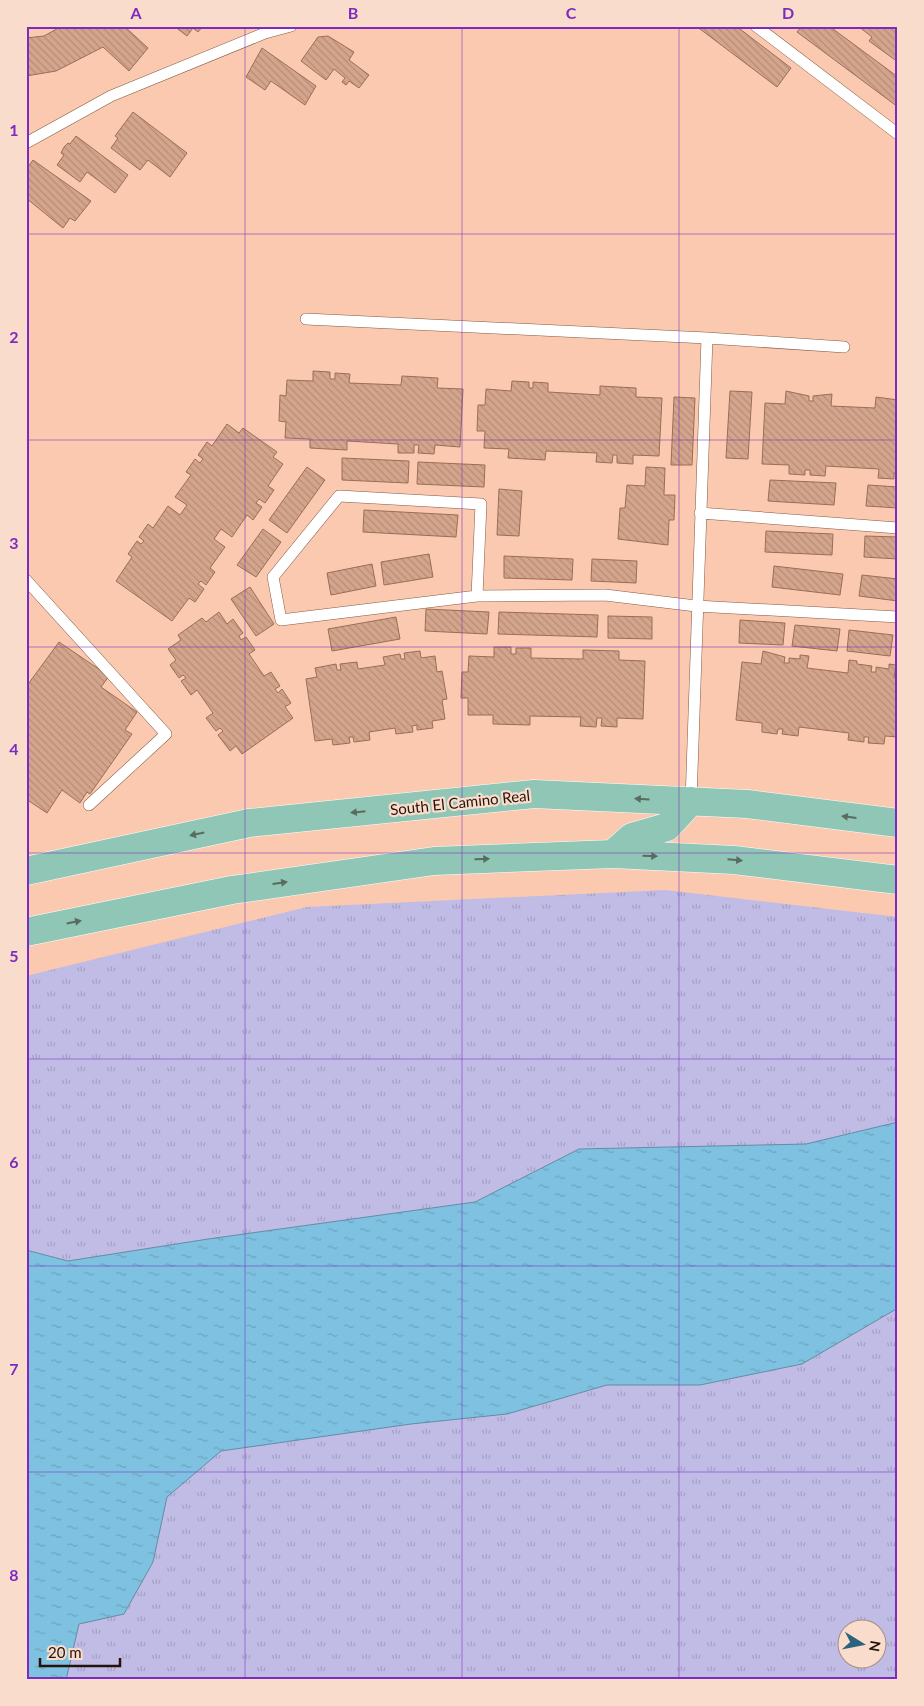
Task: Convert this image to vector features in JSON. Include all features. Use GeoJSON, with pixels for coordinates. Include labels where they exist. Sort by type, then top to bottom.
{"type":"FeatureCollection","features":[{"type":"Feature","properties":{"kind":"main road","name":"South El Camino Real"},"geometry":{"type":"LineString","coordinates":[[26,871],[240,825],[534,794],[747,804],[898,824]]}},
{"type":"Feature","properties":{"kind":"main road"},"geometry":{"type":"LineString","coordinates":[[613,854],[632,837],[668,827],[691,802]]}},
{"type":"Feature","properties":{"kind":"main road"},"geometry":{"type":"LineString","coordinates":[[26,932],[232,890],[434,861],[613,854],[734,860],[898,880]]}},
{"type":"Feature","properties":{"kind":"lane"},"geometry":{"type":"LineString","coordinates":[[26,143],[110,96],[265,33],[291,26]]}},
{"type":"Feature","properties":{"kind":"lane"},"geometry":{"type":"LineString","coordinates":[[756,26],[898,134]]}},
{"type":"Feature","properties":{"kind":"lane"},"geometry":{"type":"LineString","coordinates":[[306,319],[707,338],[844,347]]}},
{"type":"Feature","properties":{"kind":"lane"},"geometry":{"type":"LineString","coordinates":[[691,802],[696,606],[707,338]]}},
{"type":"Feature","properties":{"kind":"lane"},"geometry":{"type":"LineString","coordinates":[[477,596],[481,504],[339,496],[273,578],[281,620],[477,596],[605,595],[696,606],[898,618]]}},
{"type":"Feature","properties":{"kind":"lane"},"geometry":{"type":"LineString","coordinates":[[700,514],[898,528]]}},
{"type":"Feature","properties":{"kind":"lane"},"geometry":{"type":"LineString","coordinates":[[26,580],[166,734],[89,805]]}},
{"type":"Feature","properties":{"kind":"green space"},"geometry":{"type":"Polygon","coordinates":[[[665,890],[898,917],[898,1680],[26,1680],[26,976],[307,907],[665,890]]]}},
{"type":"Feature","properties":{"kind":"water"},"geometry":{"type":"Polygon","coordinates":[[[898,1122],[898,1308],[802,1364],[700,1385],[607,1385],[507,1414],[411,1424],[221,1451],[167,1497],[153,1562],[124,1614],[79,1624],[66,1680],[26,1680],[26,1250],[68,1261],[208,1239],[475,1202],[579,1149],[806,1144],[898,1122]]]}},
{"type":"Feature","properties":{"kind":"building"},"geometry":{"type":"Polygon","coordinates":[[[62,26],[124,26],[148,48],[129,71],[103,47],[56,71],[26,76],[26,38],[44,36],[62,26]]]}},
{"type":"Feature","properties":{"kind":"building"},"geometry":{"type":"Polygon","coordinates":[[[174,26],[203,26],[198,32],[193,28],[187,36],[174,26]]]}},
{"type":"Feature","properties":{"kind":"building"},"geometry":{"type":"Polygon","coordinates":[[[696,26],[736,26],[791,68],[777,87],[696,26]]]}},
{"type":"Feature","properties":{"kind":"building"},"geometry":{"type":"Polygon","coordinates":[[[802,26],[829,26],[898,77],[898,107],[797,32],[802,26]]]}},
{"type":"Feature","properties":{"kind":"building"},"geometry":{"type":"Polygon","coordinates":[[[858,26],[898,26],[898,62],[869,41],[872,37],[858,26]]]}},
{"type":"Feature","properties":{"kind":"building"},"geometry":{"type":"Polygon","coordinates":[[[328,36],[354,52],[349,60],[369,75],[359,88],[349,81],[346,85],[342,82],[345,78],[334,69],[326,80],[301,61],[318,37],[328,36]]]}},
{"type":"Feature","properties":{"kind":"building"},"geometry":{"type":"Polygon","coordinates":[[[262,48],[316,86],[305,105],[271,81],[265,90],[246,77],[262,48]]]}},
{"type":"Feature","properties":{"kind":"building"},"geometry":{"type":"Polygon","coordinates":[[[133,112],[187,153],[170,177],[148,160],[140,170],[111,148],[118,138],[115,136],[133,112]]]}},
{"type":"Feature","properties":{"kind":"building"},"geometry":{"type":"Polygon","coordinates":[[[76,136],[128,175],[115,193],[87,172],[80,182],[57,165],[64,155],[61,153],[64,147],[68,143],[70,144],[76,136]]]}},
{"type":"Feature","properties":{"kind":"building"},"geometry":{"type":"Polygon","coordinates":[[[33,160],[91,201],[75,221],[70,218],[63,228],[26,198],[26,170],[33,160]]]}},
{"type":"Feature","properties":{"kind":"building"},"geometry":{"type":"Polygon","coordinates":[[[313,371],[330,372],[330,379],[335,379],[335,373],[350,374],[349,383],[401,385],[402,376],[438,378],[437,388],[463,389],[460,447],[435,445],[434,454],[418,453],[419,445],[414,445],[414,453],[398,453],[398,444],[347,441],[347,450],[310,448],[310,439],[285,438],[286,422],[279,421],[280,395],[286,396],[287,380],[313,381],[313,371]]]}},
{"type":"Feature","properties":{"kind":"building"},"geometry":{"type":"Polygon","coordinates":[[[512,381],[529,382],[529,388],[533,388],[533,382],[548,383],[548,392],[600,395],[600,386],[636,388],[636,397],[662,398],[659,456],[633,455],[633,464],[617,463],[617,455],[613,455],[612,463],[596,462],[597,453],[546,451],[545,460],[508,458],[509,449],[484,448],[485,431],[477,431],[478,405],[485,405],[486,389],[511,391],[512,381]]]}},
{"type":"Feature","properties":{"kind":"building"},"geometry":{"type":"Polygon","coordinates":[[[730,391],[752,392],[748,459],[726,458],[730,391]]]}},
{"type":"Feature","properties":{"kind":"building"},"geometry":{"type":"Polygon","coordinates":[[[786,391],[809,396],[809,401],[813,401],[813,396],[832,394],[831,406],[875,408],[876,397],[898,400],[898,473],[894,473],[894,479],[878,478],[879,469],[826,466],[825,476],[810,475],[810,470],[805,470],[805,475],[789,474],[789,465],[762,464],[765,403],[785,404],[786,391]]]}},
{"type":"Feature","properties":{"kind":"building"},"geometry":{"type":"Polygon","coordinates":[[[674,397],[695,398],[692,465],[671,465],[674,397]]]}},
{"type":"Feature","properties":{"kind":"building"},"geometry":{"type":"Polygon","coordinates":[[[227,424],[239,433],[243,428],[277,452],[273,457],[283,464],[268,486],[274,490],[265,503],[259,499],[256,503],[262,507],[253,520],[247,515],[232,537],[221,529],[214,539],[225,547],[210,568],[215,572],[206,585],[201,581],[198,584],[204,589],[195,602],[189,598],[172,621],[116,581],[132,557],[128,554],[137,541],[141,544],[144,541],[139,537],[148,524],[153,528],[168,506],[180,515],[187,505],[175,497],[191,475],[186,472],[195,459],[200,463],[203,459],[198,455],[207,442],[212,446],[227,424]]]}},
{"type":"Feature","properties":{"kind":"building"},"geometry":{"type":"Polygon","coordinates":[[[342,458],[409,461],[408,483],[342,480],[342,458]]]}},
{"type":"Feature","properties":{"kind":"building"},"geometry":{"type":"Polygon","coordinates":[[[418,462],[485,465],[484,487],[417,484],[418,462]]]}},
{"type":"Feature","properties":{"kind":"building"},"geometry":{"type":"Polygon","coordinates":[[[307,467],[325,480],[287,533],[269,520],[307,467]]]}},
{"type":"Feature","properties":{"kind":"building"},"geometry":{"type":"Polygon","coordinates":[[[646,467],[665,468],[664,495],[675,495],[674,520],[669,520],[668,545],[618,539],[620,508],[625,508],[627,485],[645,486],[646,467]]]}},
{"type":"Feature","properties":{"kind":"building"},"geometry":{"type":"Polygon","coordinates":[[[770,480],[836,483],[834,505],[768,501],[770,480]]]}},
{"type":"Feature","properties":{"kind":"building"},"geometry":{"type":"Polygon","coordinates":[[[868,485],[898,487],[898,508],[866,506],[868,485]]]}},
{"type":"Feature","properties":{"kind":"building"},"geometry":{"type":"Polygon","coordinates":[[[499,489],[522,491],[519,536],[497,535],[499,489]]]}},
{"type":"Feature","properties":{"kind":"building"},"geometry":{"type":"Polygon","coordinates":[[[364,510],[458,515],[456,537],[363,532],[364,510]]]}},
{"type":"Feature","properties":{"kind":"building"},"geometry":{"type":"Polygon","coordinates":[[[263,529],[281,542],[256,577],[237,565],[263,529]]]}},
{"type":"Feature","properties":{"kind":"building"},"geometry":{"type":"Polygon","coordinates":[[[766,531],[833,534],[832,555],[765,552],[766,531]]]}},
{"type":"Feature","properties":{"kind":"building"},"geometry":{"type":"Polygon","coordinates":[[[865,536],[898,537],[898,559],[864,557],[865,536]]]}},
{"type":"Feature","properties":{"kind":"building"},"geometry":{"type":"Polygon","coordinates":[[[429,554],[433,577],[384,585],[381,562],[429,554]]]}},
{"type":"Feature","properties":{"kind":"building"},"geometry":{"type":"Polygon","coordinates":[[[504,556],[573,559],[572,580],[504,578],[504,556]]]}},
{"type":"Feature","properties":{"kind":"building"},"geometry":{"type":"Polygon","coordinates":[[[592,559],[637,561],[636,583],[591,581],[592,559]]]}},
{"type":"Feature","properties":{"kind":"building"},"geometry":{"type":"Polygon","coordinates":[[[372,564],[376,586],[331,595],[327,573],[372,564]]]}},
{"type":"Feature","properties":{"kind":"building"},"geometry":{"type":"Polygon","coordinates":[[[774,566],[843,574],[840,595],[772,587],[774,566]]]}},
{"type":"Feature","properties":{"kind":"building"},"geometry":{"type":"Polygon","coordinates":[[[862,575],[898,579],[898,601],[859,596],[862,575]]]}},
{"type":"Feature","properties":{"kind":"building"},"geometry":{"type":"Polygon","coordinates":[[[250,587],[274,624],[256,636],[231,599],[250,587]]]}},
{"type":"Feature","properties":{"kind":"building"},"geometry":{"type":"Polygon","coordinates":[[[426,609],[489,612],[487,634],[425,631],[426,609]]]}},
{"type":"Feature","properties":{"kind":"building"},"geometry":{"type":"Polygon","coordinates":[[[219,612],[227,624],[233,619],[243,633],[239,636],[241,640],[246,637],[255,650],[249,654],[264,676],[271,672],[280,686],[275,689],[278,693],[282,689],[291,703],[285,707],[293,718],[242,754],[236,746],[230,751],[218,735],[223,731],[220,728],[216,731],[206,718],[213,713],[197,690],[191,695],[181,681],[186,678],[183,675],[179,678],[170,665],[176,660],[168,649],[181,640],[178,635],[202,618],[206,622],[219,612]]]}},
{"type":"Feature","properties":{"kind":"building"},"geometry":{"type":"Polygon","coordinates":[[[499,612],[598,615],[597,637],[498,634],[499,612]]]}},
{"type":"Feature","properties":{"kind":"building"},"geometry":{"type":"Polygon","coordinates":[[[608,616],[652,617],[652,639],[608,638],[608,616]]]}},
{"type":"Feature","properties":{"kind":"building"},"geometry":{"type":"Polygon","coordinates":[[[396,617],[400,639],[332,651],[328,629],[396,617]]]}},
{"type":"Feature","properties":{"kind":"building"},"geometry":{"type":"Polygon","coordinates":[[[740,620],[785,623],[783,645],[739,643],[740,620]]]}},
{"type":"Feature","properties":{"kind":"building"},"geometry":{"type":"Polygon","coordinates":[[[795,625],[840,629],[837,651],[792,646],[795,625]]]}},
{"type":"Feature","properties":{"kind":"building"},"geometry":{"type":"Polygon","coordinates":[[[849,630],[893,635],[890,656],[847,651],[849,630]]]}},
{"type":"Feature","properties":{"kind":"building"},"geometry":{"type":"Polygon","coordinates":[[[59,642],[109,676],[101,687],[137,712],[125,730],[132,734],[90,794],[87,792],[80,803],[62,790],[47,813],[26,799],[26,687],[59,642]]]}},
{"type":"Feature","properties":{"kind":"building"},"geometry":{"type":"Polygon","coordinates":[[[494,647],[511,647],[511,654],[516,654],[516,648],[531,648],[531,658],[583,659],[583,650],[619,651],[619,660],[645,661],[643,719],[617,718],[617,727],[601,726],[602,718],[597,718],[596,727],[580,726],[581,717],[530,716],[530,725],[493,724],[493,715],[468,715],[468,698],[461,698],[462,672],[468,672],[469,656],[494,657],[494,647]]]}},
{"type":"Feature","properties":{"kind":"building"},"geometry":{"type":"Polygon","coordinates":[[[420,651],[421,658],[435,656],[437,672],[442,671],[447,699],[442,700],[445,719],[432,721],[433,728],[417,730],[417,725],[412,726],[413,732],[396,734],[395,728],[369,732],[370,740],[354,742],[353,737],[349,737],[350,743],[333,745],[332,739],[315,741],[306,679],[317,677],[315,668],[336,664],[337,670],[341,670],[340,664],[357,662],[358,669],[385,665],[383,657],[400,654],[401,659],[405,659],[404,653],[420,651]]]}},
{"type":"Feature","properties":{"kind":"building"},"geometry":{"type":"Polygon","coordinates":[[[763,651],[785,657],[784,663],[789,663],[789,658],[800,659],[800,655],[809,656],[807,668],[848,673],[849,660],[857,661],[857,664],[872,666],[871,672],[876,672],[876,667],[889,669],[889,664],[896,665],[894,678],[898,678],[898,737],[885,736],[884,744],[868,743],[869,737],[864,737],[864,742],[848,740],[849,733],[799,727],[798,736],[782,734],[783,729],[778,729],[777,734],[762,732],[762,723],[736,720],[742,662],[761,664],[763,651]]]}}]}
